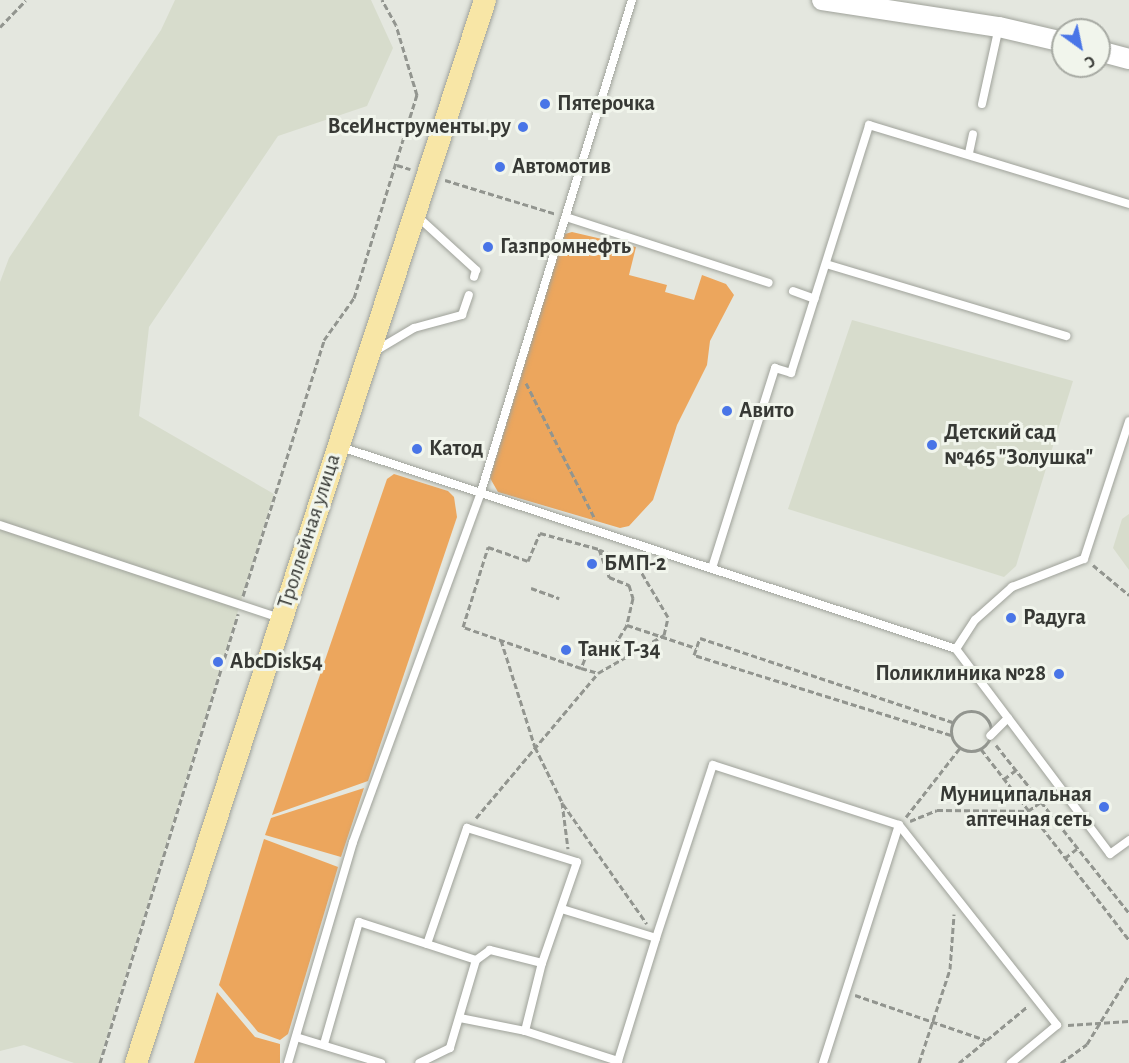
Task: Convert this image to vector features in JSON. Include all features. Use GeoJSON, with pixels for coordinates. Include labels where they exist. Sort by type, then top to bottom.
{"type":"FeatureCollection","features":[{"type":"Feature","properties":{"kind":"main road","name":"Троллейная улица"},"geometry":{"type":"LineString","coordinates":[[136,1063],[365,357],[485,0]]}},
{"type":"Feature","properties":{"kind":"main road"},"geometry":{"type":"LineString","coordinates":[[822,0],[999,27],[1051,39]]}},
{"type":"Feature","properties":{"kind":"main road"},"geometry":{"type":"LineString","coordinates":[[1111,54],[1129,59]]}},
{"type":"Feature","properties":{"kind":"lane"},"geometry":{"type":"LineString","coordinates":[[288,1063],[353,842],[480,495],[632,0]]}},
{"type":"Feature","properties":{"kind":"lane"},"geometry":{"type":"LineString","coordinates":[[982,104],[999,27]]}},
{"type":"Feature","properties":{"kind":"lane"},"geometry":{"type":"LineString","coordinates":[[712,568],[775,368],[791,374],[869,125],[969,153],[1129,204]]}},
{"type":"Feature","properties":{"kind":"lane"},"geometry":{"type":"LineString","coordinates":[[969,153],[973,134]]}},
{"type":"Feature","properties":{"kind":"lane"},"geometry":{"type":"LineString","coordinates":[[414,213],[476,270],[474,277]]}},
{"type":"Feature","properties":{"kind":"lane"},"geometry":{"type":"LineString","coordinates":[[566,218],[769,283]]}},
{"type":"Feature","properties":{"kind":"lane"},"geometry":{"type":"LineString","coordinates":[[826,264],[1066,336]]}},
{"type":"Feature","properties":{"kind":"lane"},"geometry":{"type":"LineString","coordinates":[[793,291],[815,299]]}},
{"type":"Feature","properties":{"kind":"lane"},"geometry":{"type":"LineString","coordinates":[[365,357],[414,328],[462,315],[469,295]]}},
{"type":"Feature","properties":{"kind":"lane"},"geometry":{"type":"LineString","coordinates":[[956,649],[975,620],[1012,587],[1084,559],[1129,421]]}},
{"type":"Feature","properties":{"kind":"lane"},"geometry":{"type":"LineString","coordinates":[[337,445],[480,495],[712,568],[956,649],[1110,854],[1129,840]]}},
{"type":"Feature","properties":{"kind":"lane"},"geometry":{"type":"LineString","coordinates":[[0,525],[281,618]]}},
{"type":"Feature","properties":{"kind":"lane"},"geometry":{"type":"LineString","coordinates":[[990,736],[1008,718]]}},
{"type":"Feature","properties":{"kind":"lane"},"geometry":{"type":"LineString","coordinates":[[460,1018],[525,1031],[620,1062],[656,938],[713,765],[899,825],[1057,1025],[1011,1063]]}},
{"type":"Feature","properties":{"kind":"lane"},"geometry":{"type":"LineString","coordinates":[[823,1063],[899,825]]}},
{"type":"Feature","properties":{"kind":"lane"},"geometry":{"type":"LineString","coordinates":[[427,944],[467,828],[577,862],[542,963],[525,1031]]}},
{"type":"Feature","properties":{"kind":"lane"},"geometry":{"type":"LineString","coordinates":[[562,909],[656,938]]}},
{"type":"Feature","properties":{"kind":"lane"},"geometry":{"type":"LineString","coordinates":[[324,1044],[359,922],[476,960]]}},
{"type":"Feature","properties":{"kind":"lane"},"geometry":{"type":"LineString","coordinates":[[419,1063],[450,1048],[476,960],[490,950],[542,963]]}},
{"type":"Feature","properties":{"kind":"lane"},"geometry":{"type":"LineString","coordinates":[[296,1037],[377,1062]]}},
{"type":"Feature","properties":{"kind":"path"},"geometry":{"type":"LineString","coordinates":[[0,27],[26,0]]}},
{"type":"Feature","properties":{"kind":"path"},"geometry":{"type":"LineString","coordinates":[[100,1063],[324,340],[354,298],[417,95],[396,25],[382,0]]}},
{"type":"Feature","properties":{"kind":"path"},"geometry":{"type":"LineString","coordinates":[[397,165],[566,218]]}},
{"type":"Feature","properties":{"kind":"path"},"geometry":{"type":"LineString","coordinates":[[540,533],[599,549],[609,578],[629,585],[633,598],[627,625],[610,652],[588,651],[581,668],[463,627],[488,547],[528,561],[540,533]]}},
{"type":"Feature","properties":{"kind":"path"},"geometry":{"type":"LineString","coordinates":[[1084,559],[1129,595]]}},
{"type":"Feature","properties":{"kind":"path"},"geometry":{"type":"LineString","coordinates":[[531,588],[559,598]]}},
{"type":"Feature","properties":{"kind":"path"},"geometry":{"type":"LineString","coordinates":[[627,625],[696,648]]}},
{"type":"Feature","properties":{"kind":"path"},"geometry":{"type":"LineString","coordinates":[[952,722],[700,638],[696,648],[694,656],[951,735],[960,748],[968,752],[981,749],[990,736]]}},
{"type":"Feature","properties":{"kind":"path"},"geometry":{"type":"LineString","coordinates":[[501,640],[535,747],[562,802],[656,938]]}},
{"type":"Feature","properties":{"kind":"path"},"geometry":{"type":"LineString","coordinates":[[467,828],[598,673]]}},
{"type":"Feature","properties":{"kind":"path"},"geometry":{"type":"LineString","coordinates":[[951,735],[952,722],[963,712],[978,711],[989,721],[990,736],[1129,913]]}},
{"type":"Feature","properties":{"kind":"path"},"geometry":{"type":"LineString","coordinates":[[899,825],[960,748]]}},
{"type":"Feature","properties":{"kind":"path"},"geometry":{"type":"LineString","coordinates":[[981,749],[1128,938]]}},
{"type":"Feature","properties":{"kind":"path"},"geometry":{"type":"LineString","coordinates":[[1004,779],[1016,770]]}},
{"type":"Feature","properties":{"kind":"path"},"geometry":{"type":"LineString","coordinates":[[562,802],[569,860]]}},
{"type":"Feature","properties":{"kind":"path"},"geometry":{"type":"LineString","coordinates":[[899,825],[937,810],[1028,811],[1041,802]]}},
{"type":"Feature","properties":{"kind":"path"},"geometry":{"type":"LineString","coordinates":[[1065,858],[1078,848]]}},
{"type":"Feature","properties":{"kind":"path"},"geometry":{"type":"LineString","coordinates":[[919,1063],[950,969],[955,896]]}},
{"type":"Feature","properties":{"kind":"path"},"geometry":{"type":"LineString","coordinates":[[1061,1063],[1087,1044],[1129,978]]}},
{"type":"Feature","properties":{"kind":"path"},"geometry":{"type":"LineString","coordinates":[[846,992],[986,1040]]}},
{"type":"Feature","properties":{"kind":"path"},"geometry":{"type":"LineString","coordinates":[[959,1063],[1036,999]]}},
{"type":"Feature","properties":{"kind":"path"},"geometry":{"type":"LineString","coordinates":[[1057,1025],[1129,1021]]}},
{"type":"Feature","properties":{"kind":"shaded area"},"geometry":{"type":"Polygon","coordinates":[[[175,0],[371,0],[393,48],[367,106],[278,136],[149,327],[139,416],[274,494],[99,1063],[74,1063],[24,1045],[0,1051],[0,282],[9,258],[161,30],[175,0]]]}},
{"type":"Feature","properties":{"kind":"shaded area"},"geometry":{"type":"Polygon","coordinates":[[[572,232],[636,247],[629,275],[667,285],[665,292],[694,300],[702,275],[726,284],[734,295],[710,341],[707,365],[677,425],[653,500],[629,526],[620,528],[498,492],[490,478],[561,245],[565,234],[572,232]]]}},
{"type":"Feature","properties":{"kind":"shaded area","name":"Детский сад №465 \"Золушка\""},"geometry":{"type":"Polygon","coordinates":[[[852,320],[1073,381],[1016,566],[1004,577],[788,509],[852,320]]]}},
{"type":"Feature","properties":{"kind":"shaded area"},"geometry":{"type":"Polygon","coordinates":[[[394,474],[448,491],[454,497],[457,517],[368,781],[272,815],[387,479],[394,474]]]}},
{"type":"Feature","properties":{"kind":"shaded area","name":"Детский сад №465 \"Золушка\""},"geometry":{"type":"Polygon","coordinates":[[[1129,514],[1129,570],[1113,548],[1122,519],[1129,514]]]}},
{"type":"Feature","properties":{"kind":"shaded area"},"geometry":{"type":"Polygon","coordinates":[[[364,788],[341,857],[265,835],[271,818],[364,788]]]}},
{"type":"Feature","properties":{"kind":"shaded area"},"geometry":{"type":"Polygon","coordinates":[[[264,839],[338,867],[288,1034],[280,1040],[258,1032],[219,985],[264,839]]]}},
{"type":"Feature","properties":{"kind":"shaded area"},"geometry":{"type":"Polygon","coordinates":[[[217,992],[255,1037],[280,1044],[280,1063],[194,1063],[217,992]]]}},
{"type":"Feature","properties":{"kind":"place","name":"Пятерочка"},"geometry":{"type":"Point","coordinates":[545,104]}},
{"type":"Feature","properties":{"kind":"place","name":"ВсеИнструменты.ру"},"geometry":{"type":"Point","coordinates":[523,127]}},
{"type":"Feature","properties":{"kind":"place","name":"Автомотив"},"geometry":{"type":"Point","coordinates":[500,167]}},
{"type":"Feature","properties":{"kind":"place","name":"Газпромнефть"},"geometry":{"type":"Point","coordinates":[488,247]}},
{"type":"Feature","properties":{"kind":"place","name":"Авито"},"geometry":{"type":"Point","coordinates":[727,411]}},
{"type":"Feature","properties":{"kind":"place","name":"Детский сад №465 \"Золушка\""},"geometry":{"type":"Point","coordinates":[932,445]}},
{"type":"Feature","properties":{"kind":"place","name":"Катод"},"geometry":{"type":"Point","coordinates":[417,449]}},
{"type":"Feature","properties":{"kind":"place","name":"БМП-2"},"geometry":{"type":"Point","coordinates":[592,564]}},
{"type":"Feature","properties":{"kind":"place","name":"Радуга"},"geometry":{"type":"Point","coordinates":[1011,618]}},
{"type":"Feature","properties":{"kind":"place","name":"Танк Т-34"},"geometry":{"type":"Point","coordinates":[566,650]}},
{"type":"Feature","properties":{"kind":"place","name":"AbcDisk54"},"geometry":{"type":"Point","coordinates":[218,662]}},
{"type":"Feature","properties":{"kind":"place","name":"Поликлиника №28"},"geometry":{"type":"Point","coordinates":[1059,674]}},
{"type":"Feature","properties":{"kind":"place","name":"Муниципальная аптечная сеть"},"geometry":{"type":"Point","coordinates":[1104,807]}}]}
